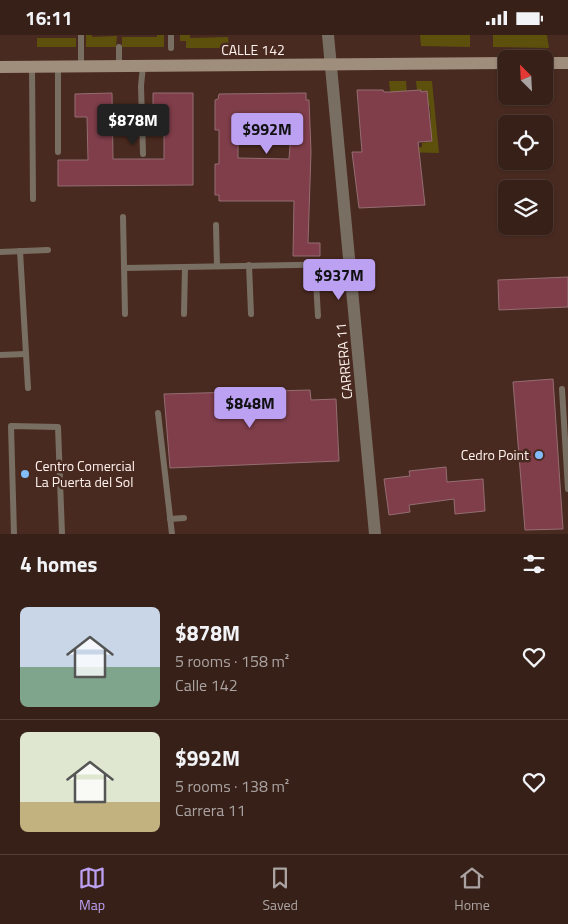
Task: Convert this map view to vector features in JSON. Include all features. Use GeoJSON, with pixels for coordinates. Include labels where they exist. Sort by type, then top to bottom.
{"type":"FeatureCollection","features":[{"type":"Feature","properties":{"kind":"main road","name":"CALLE 142"},"geometry":{"type":"LineString","coordinates":[[0,67],[498,63]]}},
{"type":"Feature","properties":{"kind":"main road"},"geometry":{"type":"LineString","coordinates":[[553,63],[568,63]]}},
{"type":"Feature","properties":{"kind":"street","name":"CARRERA 11"},"geometry":{"type":"LineString","coordinates":[[328,35],[376,534]]}},
{"type":"Feature","properties":{"kind":"lane"},"geometry":{"type":"LineString","coordinates":[[81,35],[81,66]]}},
{"type":"Feature","properties":{"kind":"lane"},"geometry":{"type":"LineString","coordinates":[[171,35],[171,48]]}},
{"type":"Feature","properties":{"kind":"lane"},"geometry":{"type":"LineString","coordinates":[[119,47],[119,66]]}},
{"type":"Feature","properties":{"kind":"lane"},"geometry":{"type":"LineString","coordinates":[[58,66],[58,152]]}},
{"type":"Feature","properties":{"kind":"lane"},"geometry":{"type":"LineString","coordinates":[[143,66],[141,86],[143,154]]}},
{"type":"Feature","properties":{"kind":"lane"},"geometry":{"type":"LineString","coordinates":[[32,67],[34,199]]}},
{"type":"Feature","properties":{"kind":"lane"},"geometry":{"type":"LineString","coordinates":[[123,217],[125,314]]}},
{"type":"Feature","properties":{"kind":"lane"},"geometry":{"type":"LineString","coordinates":[[216,225],[217,266]]}},
{"type":"Feature","properties":{"kind":"lane"},"geometry":{"type":"LineString","coordinates":[[0,252],[48,250]]}},
{"type":"Feature","properties":{"kind":"lane"},"geometry":{"type":"LineString","coordinates":[[20,251],[28,388]]}},
{"type":"Feature","properties":{"kind":"lane"},"geometry":{"type":"LineString","coordinates":[[315,264],[318,316]]}},
{"type":"Feature","properties":{"kind":"lane"},"geometry":{"type":"LineString","coordinates":[[124,268],[350,264]]}},
{"type":"Feature","properties":{"kind":"lane"},"geometry":{"type":"LineString","coordinates":[[249,265],[251,314]]}},
{"type":"Feature","properties":{"kind":"lane"},"geometry":{"type":"LineString","coordinates":[[184,267],[184,314]]}},
{"type":"Feature","properties":{"kind":"lane"},"geometry":{"type":"LineString","coordinates":[[0,355],[26,354]]}},
{"type":"Feature","properties":{"kind":"lane"},"geometry":{"type":"LineString","coordinates":[[562,389],[568,489]]}},
{"type":"Feature","properties":{"kind":"lane"},"geometry":{"type":"LineString","coordinates":[[158,413],[172,534]]}},
{"type":"Feature","properties":{"kind":"lane"},"geometry":{"type":"LineString","coordinates":[[14,534],[10,426],[58,427],[62,534]]}},
{"type":"Feature","properties":{"kind":"lane"},"geometry":{"type":"LineString","coordinates":[[170,519],[184,518]]}},
{"type":"Feature","properties":{"kind":"shaded area"},"geometry":{"type":"Polygon","coordinates":[[[86,35],[92,35],[92,37],[117,36],[116,47],[86,47],[86,35]]]}},
{"type":"Feature","properties":{"kind":"shaded area"},"geometry":{"type":"Polygon","coordinates":[[[157,35],[164,35],[164,47],[122,47],[122,37],[157,37],[157,35]]]}},
{"type":"Feature","properties":{"kind":"shaded area"},"geometry":{"type":"Polygon","coordinates":[[[180,35],[190,35],[190,38],[228,37],[229,48],[186,48],[186,41],[180,41],[180,35]]]}},
{"type":"Feature","properties":{"kind":"shaded area"},"geometry":{"type":"Polygon","coordinates":[[[420,35],[470,35],[470,47],[421,46],[420,35]]]}},
{"type":"Feature","properties":{"kind":"shaded area"},"geometry":{"type":"Polygon","coordinates":[[[493,35],[547,35],[549,48],[493,47],[493,35]]]}},
{"type":"Feature","properties":{"kind":"shaded area"},"geometry":{"type":"Polygon","coordinates":[[[37,38],[76,38],[76,47],[37,47],[37,38]]]}},
{"type":"Feature","properties":{"kind":"shaded area"},"geometry":{"type":"Polygon","coordinates":[[[389,81],[406,81],[411,148],[422,147],[422,143],[432,141],[427,91],[417,90],[416,81],[432,81],[439,153],[397,152],[389,81]]]}},
{"type":"Feature","properties":{"kind":"building"},"geometry":{"type":"Polygon","coordinates":[[[357,90],[383,90],[384,92],[427,91],[432,141],[418,142],[425,205],[359,208],[352,152],[362,152],[357,90]]]}},
{"type":"Feature","properties":{"kind":"building"},"geometry":{"type":"Polygon","coordinates":[[[112,93],[113,159],[164,159],[164,114],[153,114],[153,93],[193,93],[193,185],[58,186],[58,160],[88,160],[87,117],[75,117],[75,94],[112,93]]]}},
{"type":"Feature","properties":{"kind":"building"},"geometry":{"type":"Polygon","coordinates":[[[306,93],[306,100],[309,100],[311,152],[308,243],[320,243],[320,256],[293,256],[294,201],[219,201],[219,195],[215,195],[215,164],[219,164],[219,130],[215,130],[215,100],[218,99],[219,94],[306,93]],[[238,136],[238,158],[289,159],[290,146],[288,136],[238,136]]]}},
{"type":"Feature","properties":{"kind":"building"},"geometry":{"type":"Polygon","coordinates":[[[568,277],[568,307],[499,310],[498,280],[568,277]]]}},
{"type":"Feature","properties":{"kind":"building","name":"Cedro Point"},"geometry":{"type":"Polygon","coordinates":[[[553,379],[563,529],[525,530],[513,382],[553,379]]]}},
{"type":"Feature","properties":{"kind":"building"},"geometry":{"type":"Polygon","coordinates":[[[310,390],[311,400],[336,399],[339,461],[170,468],[164,394],[310,390]]]}},
{"type":"Feature","properties":{"kind":"building"},"geometry":{"type":"Polygon","coordinates":[[[446,467],[447,482],[483,479],[485,511],[455,514],[454,499],[409,505],[410,512],[389,515],[384,479],[410,476],[409,471],[446,467]]]}},
{"type":"Feature","properties":{"kind":"place","name":"Cedro Point"},"geometry":{"type":"Point","coordinates":[539,455]}},
{"type":"Feature","properties":{"kind":"place","name":"Centro Comercial La Puerta del Sol"},"geometry":{"type":"Point","coordinates":[25,474]}}]}
